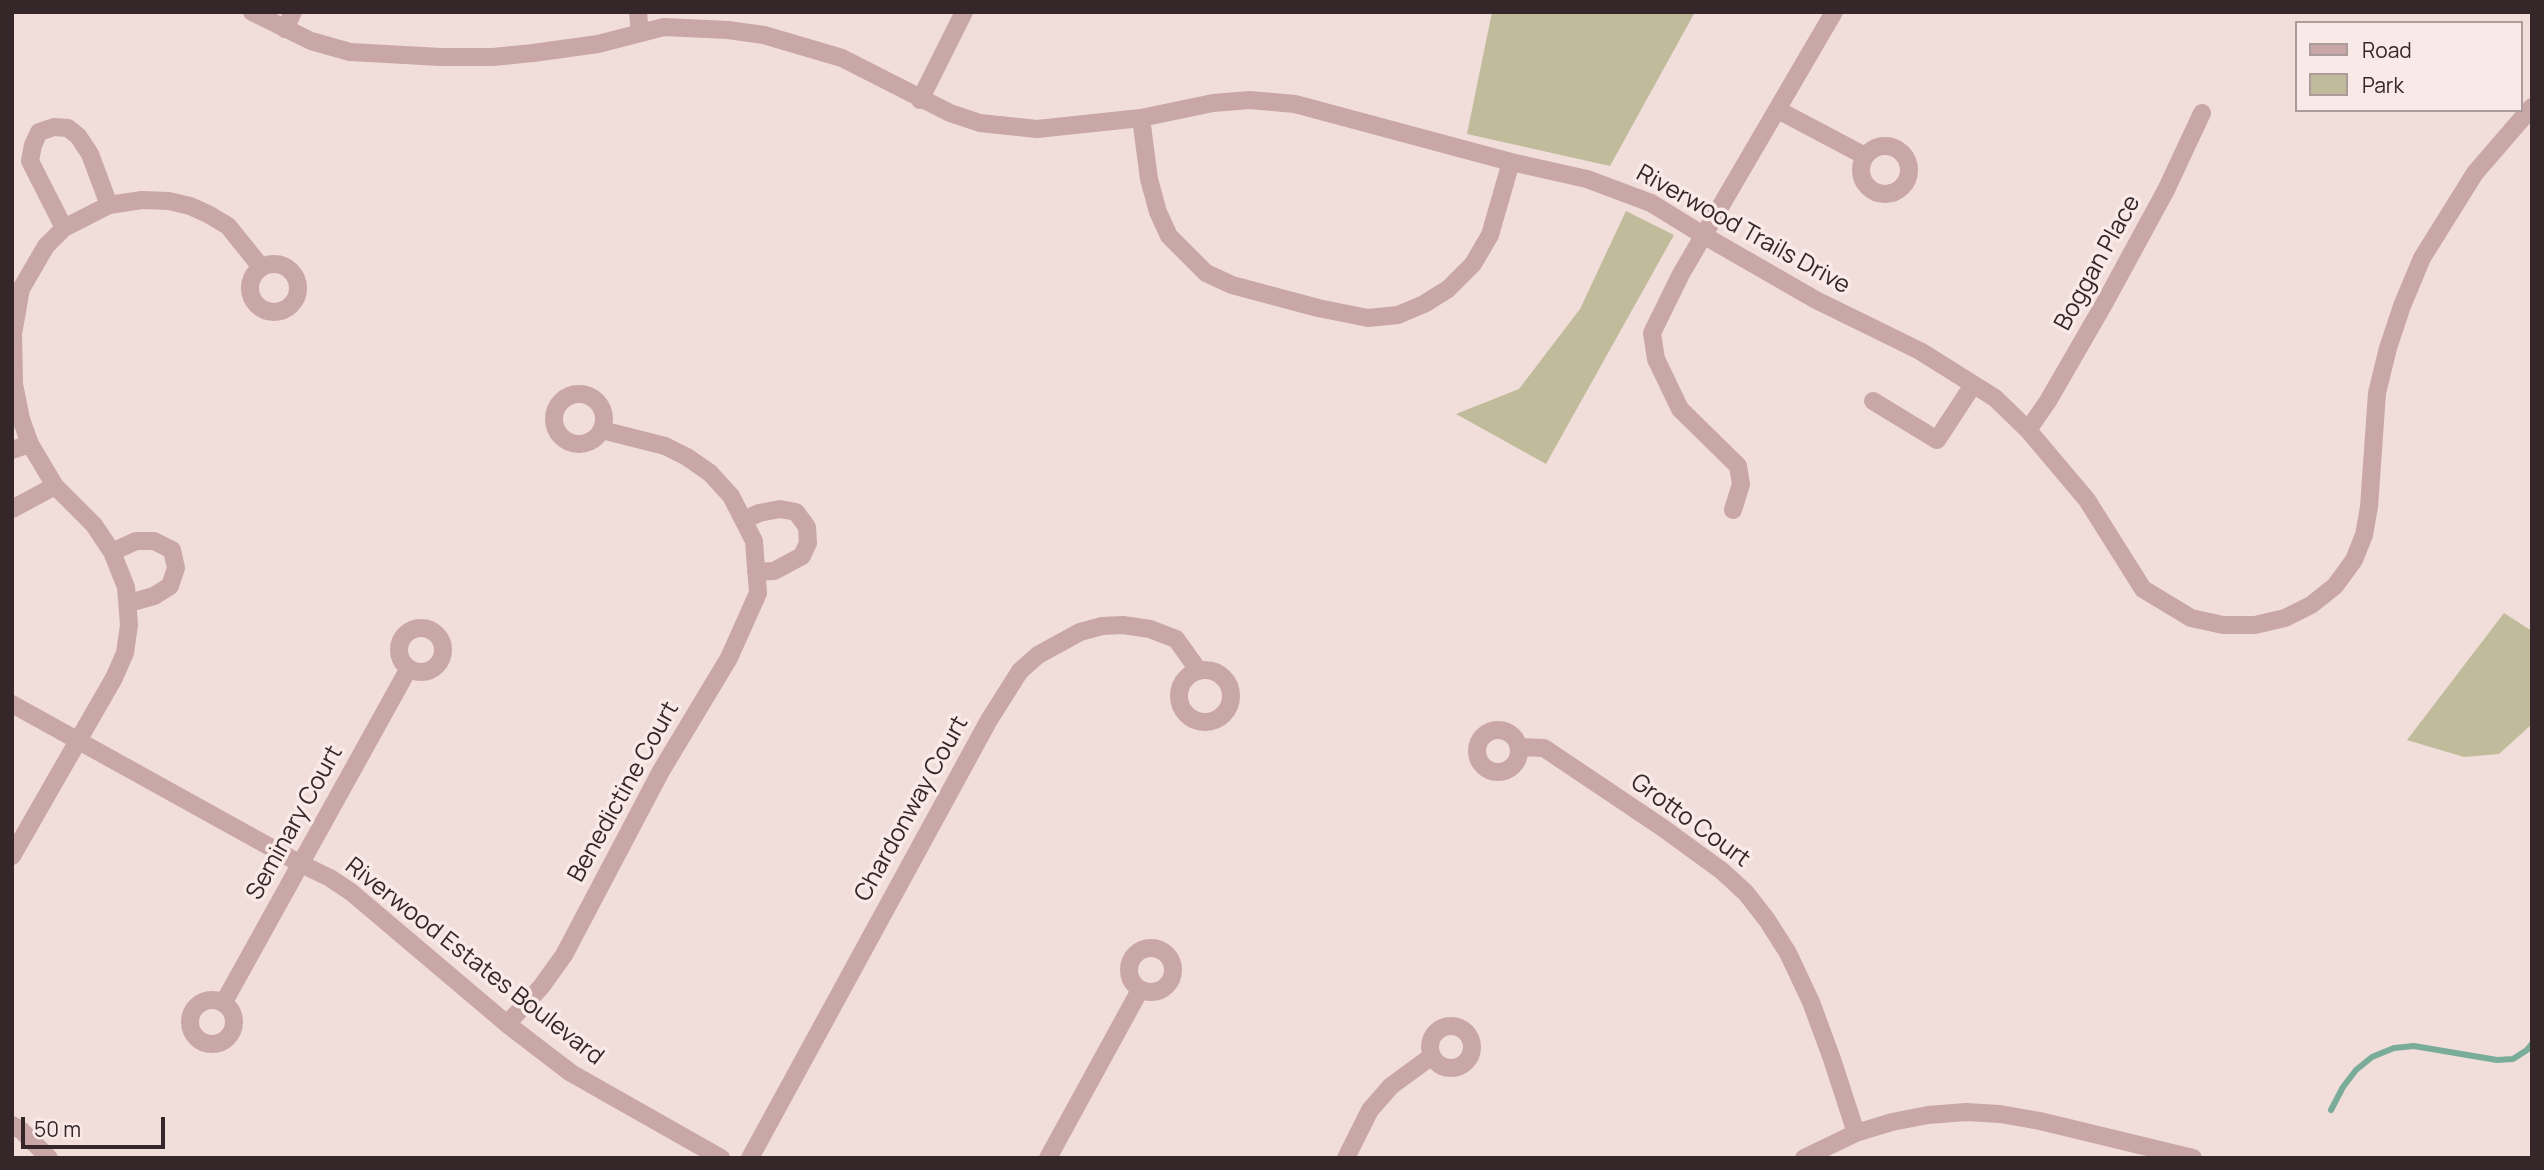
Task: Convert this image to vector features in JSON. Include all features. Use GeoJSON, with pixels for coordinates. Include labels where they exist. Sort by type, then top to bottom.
{"type":"FeatureCollection","features":[{"type":"Feature","properties":{"kind":"street","name":"Riverwood Trails Drive"},"geometry":{"type":"LineString","coordinates":[[252,12],[311,41],[350,52],[441,57],[493,57],[598,44],[690,20],[803,45],[842,58],[920,100],[980,123],[1037,129],[1141,118],[1213,103],[1250,100],[1295,104],[1511,162],[1587,178],[1651,202],[1816,300],[1920,351],[1995,398],[2028,430],[2087,500],[2143,589],[2191,618],[2223,625],[2244,625],[2285,618],[2311,605],[2335,586],[2354,560],[2364,535],[2369,507],[2377,393],[2388,348],[2422,258],[2475,173],[2532,107]]}},
{"type":"Feature","properties":{"kind":"street"},"geometry":{"type":"LineString","coordinates":[[285,29],[293,12]]}},
{"type":"Feature","properties":{"kind":"street"},"geometry":{"type":"LineString","coordinates":[[638,12],[640,33]]}},
{"type":"Feature","properties":{"kind":"street"},"geometry":{"type":"LineString","coordinates":[[920,100],[964,12]]}},
{"type":"Feature","properties":{"kind":"street"},"geometry":{"type":"LineString","coordinates":[[1733,510],[1741,484],[1738,466],[1680,409],[1656,359],[1652,333],[1703,235],[1834,12]]}},
{"type":"Feature","properties":{"kind":"street"},"geometry":{"type":"LineString","coordinates":[[1778,110],[1865,156]]}},
{"type":"Feature","properties":{"kind":"street","name":"Boggan Place"},"geometry":{"type":"LineString","coordinates":[[2028,430],[2048,401],[2104,304],[2166,190],[2202,113]]}},
{"type":"Feature","properties":{"kind":"street"},"geometry":{"type":"LineString","coordinates":[[1141,118],[1149,179],[1158,212],[1169,236],[1206,273],[1232,285],[1368,318],[1398,315],[1424,304],[1448,289],[1473,264],[1490,235],[1511,162]]}},
{"type":"Feature","properties":{"kind":"street"},"geometry":{"type":"LineString","coordinates":[[64,228],[30,161],[39,132],[54,127],[68,128],[78,136],[90,154],[109,205]]}},
{"type":"Feature","properties":{"kind":"street"},"geometry":{"type":"LineString","coordinates":[[12,856],[77,740],[99,707],[125,653],[130,625],[126,587],[112,552],[94,526],[55,486],[30,444],[21,419],[14,384],[13,334],[21,289],[46,246],[64,228],[109,205],[142,200],[169,201],[190,206],[228,226],[261,267]]}},
{"type":"Feature","properties":{"kind":"street"},"geometry":{"type":"LineString","coordinates":[[1873,401],[1937,440],[1973,385]]}},
{"type":"Feature","properties":{"kind":"street","name":"Benedictine Court"},"geometry":{"type":"LineString","coordinates":[[507,1024],[564,955],[661,771],[729,658],[758,593],[754,541],[731,496],[710,473],[665,446],[602,430]]}},
{"type":"Feature","properties":{"kind":"street"},"geometry":{"type":"LineString","coordinates":[[12,450],[30,444]]}},
{"type":"Feature","properties":{"kind":"street"},"geometry":{"type":"LineString","coordinates":[[12,509],[55,486]]}},
{"type":"Feature","properties":{"kind":"street"},"geometry":{"type":"LineString","coordinates":[[744,520],[759,513],[780,509],[796,512],[807,527],[808,543],[802,556],[774,571],[756,572]]}},
{"type":"Feature","properties":{"kind":"street"},"geometry":{"type":"LineString","coordinates":[[112,552],[136,541],[154,541],[172,550],[176,568],[170,586],[154,596],[129,603]]}},
{"type":"Feature","properties":{"kind":"street","name":"Chardonway Court"},"geometry":{"type":"LineString","coordinates":[[750,1158],[989,720],[1020,671],[1038,655],[1080,632],[1102,626],[1123,625],[1150,629],[1175,639],[1199,671]]}},
{"type":"Feature","properties":{"kind":"street","name":"Seminary Court"},"geometry":{"type":"LineString","coordinates":[[224,1002],[409,668]]}},
{"type":"Feature","properties":{"kind":"street","name":"Riverwood Estates Boulevard"},"geometry":{"type":"LineString","coordinates":[[12,704],[330,878],[351,892],[507,1024],[571,1073],[721,1158]]}},
{"type":"Feature","properties":{"kind":"street","name":"Grotto Court"},"geometry":{"type":"LineString","coordinates":[[1519,747],[1544,748],[1663,828],[1722,871],[1746,893],[1767,919],[1788,953],[1811,1002],[1856,1133]]}},
{"type":"Feature","properties":{"kind":"street"},"geometry":{"type":"LineString","coordinates":[[1048,1158],[1140,990]]}},
{"type":"Feature","properties":{"kind":"street"},"geometry":{"type":"LineString","coordinates":[[1346,1158],[1370,1110],[1391,1086],[1432,1056]]}},
{"type":"Feature","properties":{"kind":"street"},"geometry":{"type":"LineString","coordinates":[[1804,1158],[1856,1133],[1928,1115],[1966,1112],[2000,1114],[2040,1121],[2193,1158]]}},
{"type":"Feature","properties":{"kind":"street"},"geometry":{"type":"LineString","coordinates":[[12,1125],[22,1131],[49,1158]]}},
{"type":"Feature","properties":{"kind":"green space"},"geometry":{"type":"Polygon","coordinates":[[[1492,12],[1695,12],[1610,166],[1467,134],[1492,12]]]}},
{"type":"Feature","properties":{"kind":"green space"},"geometry":{"type":"Polygon","coordinates":[[[1626,211],[1674,235],[1546,464],[1456,414],[1519,389],[1580,309],[1626,211]]]}},
{"type":"Feature","properties":{"kind":"green space"},"geometry":{"type":"Polygon","coordinates":[[[2504,613],[2532,631],[2532,724],[2499,754],[2464,757],[2407,740],[2504,613]]]}},
{"type":"Feature","properties":{"kind":"waterway"},"geometry":{"type":"LineString","coordinates":[[2331,1110],[2356,1070],[2372,1057],[2394,1048],[2414,1046],[2497,1060],[2513,1059],[2532,1044]]}}]}
